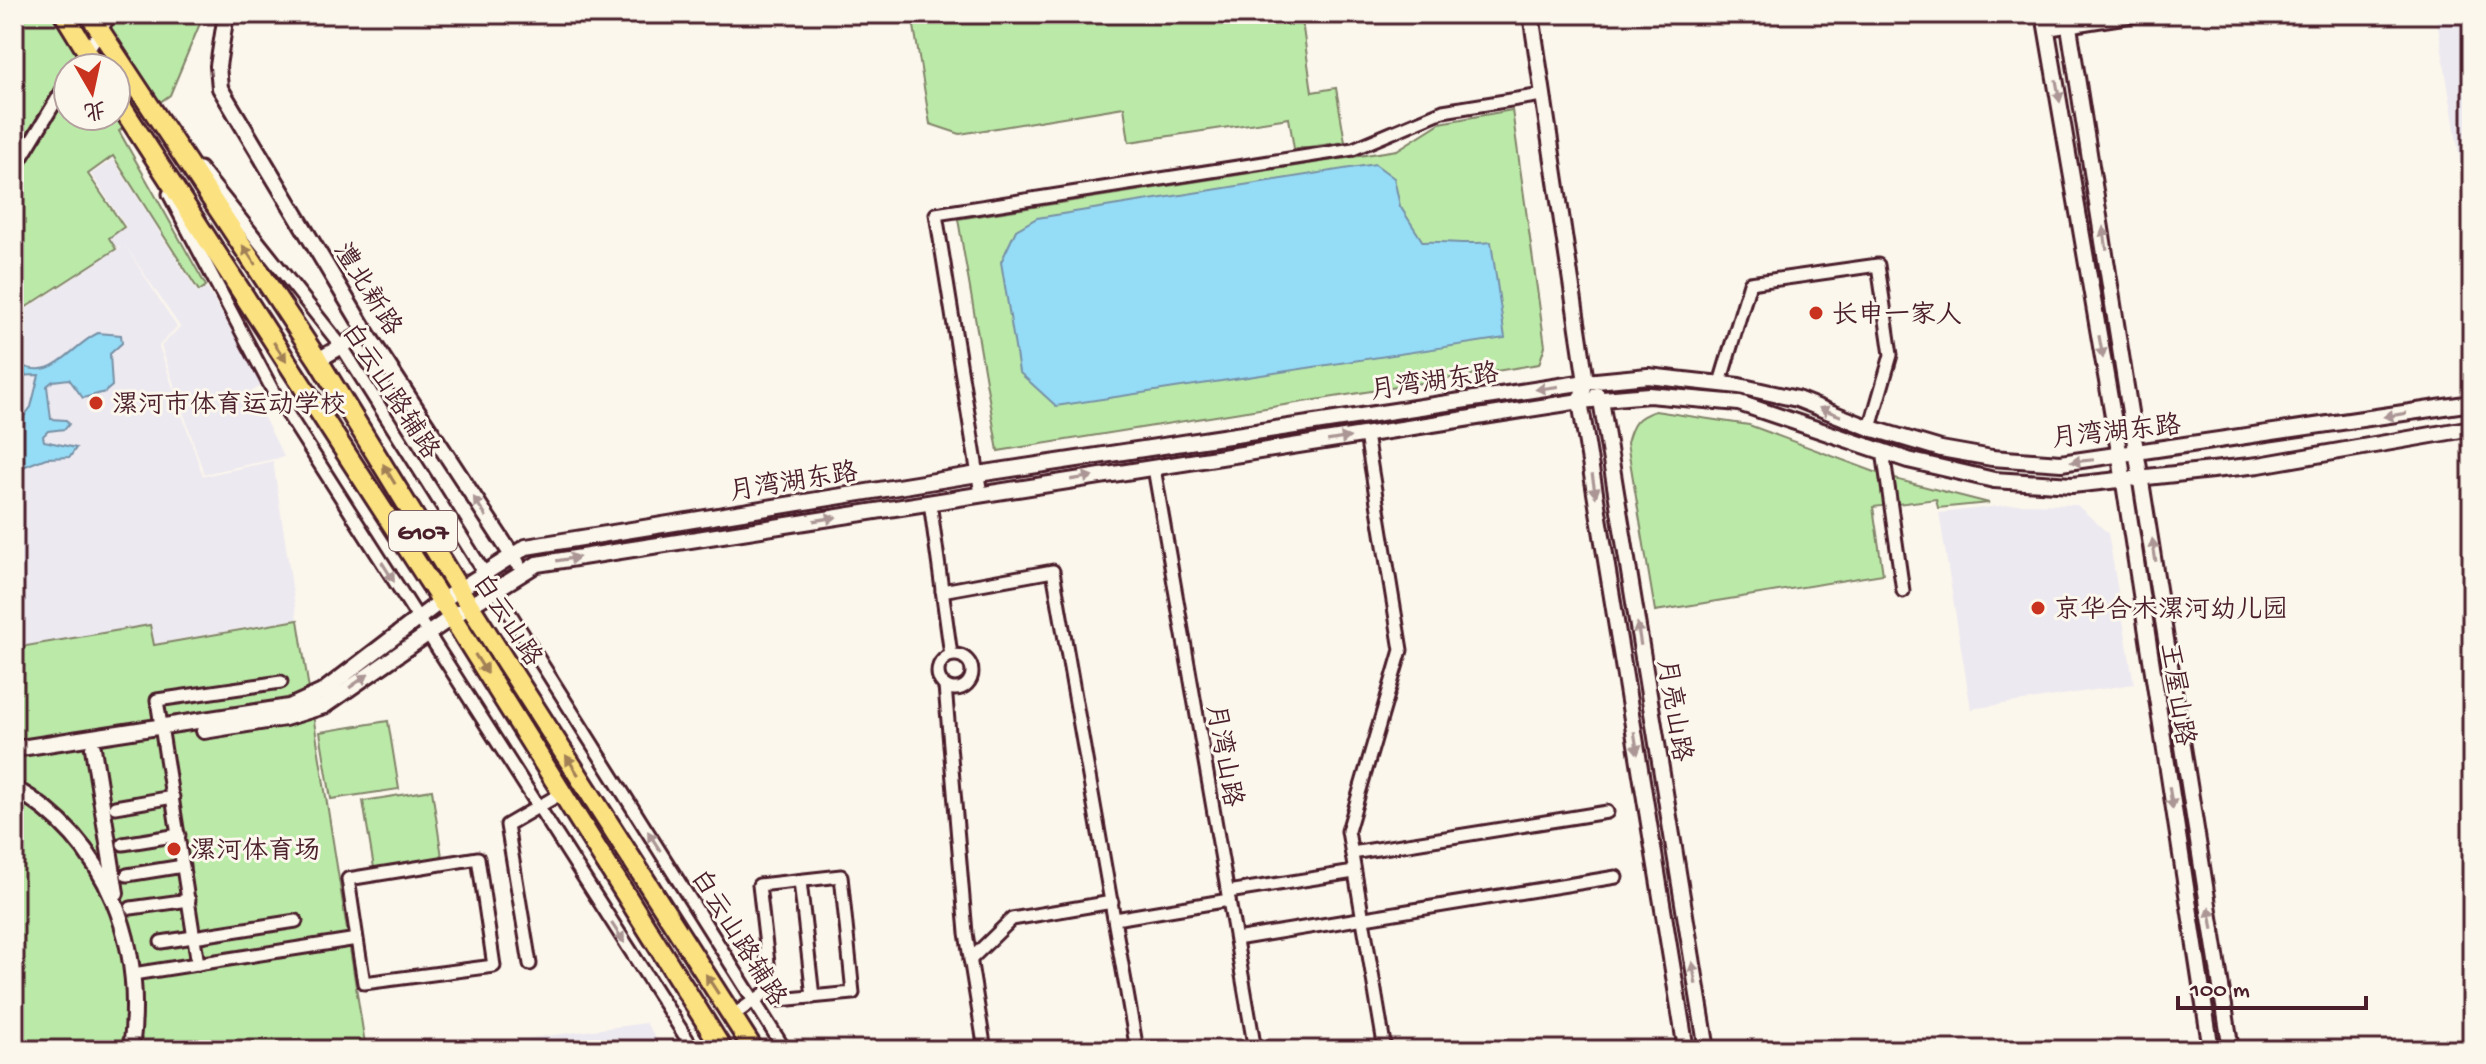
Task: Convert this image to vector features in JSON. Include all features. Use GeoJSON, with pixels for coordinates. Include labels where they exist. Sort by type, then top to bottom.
{"type":"FeatureCollection","features":[{"type":"Feature","properties":{"kind":"highway"},"geometry":{"type":"LineString","coordinates":[[64,14],[78,52]]}},
{"type":"Feature","properties":{"kind":"highway","name":"白云山路"},"geometry":{"type":"LineString","coordinates":[[89,14],[318,360],[459,589],[754,1050]]}},
{"type":"Feature","properties":{"kind":"highway","name":"白云山路"},"geometry":{"type":"LineString","coordinates":[[132,124],[452,617],[723,1050]]}},
{"type":"Feature","properties":{"kind":"street"},"geometry":{"type":"LineString","coordinates":[[86,52],[111,14]]}},
{"type":"Feature","properties":{"kind":"street","name":"澧北新路"},"geometry":{"type":"LineString","coordinates":[[226,14],[218,66],[220,88],[366,332],[523,573]]}},
{"type":"Feature","properties":{"kind":"street","name":"月亮山路"},"geometry":{"type":"LineString","coordinates":[[1531,14],[1586,382],[1580,401],[1686,1050]]}},
{"type":"Feature","properties":{"kind":"street"},"geometry":{"type":"LineString","coordinates":[[2046,21],[2135,14]]}},
{"type":"Feature","properties":{"kind":"street","name":"王屋山路"},"geometry":{"type":"LineString","coordinates":[[2068,19],[2140,454],[2231,1050]]}},
{"type":"Feature","properties":{"kind":"street","name":"王屋山路"},"geometry":{"type":"LineString","coordinates":[[2046,21],[2120,457],[2211,1050]]}},
{"type":"Feature","properties":{"kind":"street"},"geometry":{"type":"LineString","coordinates":[[981,494],[936,214],[1353,149],[1443,111],[1542,95]]}},
{"type":"Feature","properties":{"kind":"street","name":"白云山路辅路"},"geometry":{"type":"LineString","coordinates":[[142,96],[342,347],[785,1050]]}},
{"type":"Feature","properties":{"kind":"street"},"geometry":{"type":"LineString","coordinates":[[14,170],[52,107]]}},
{"type":"Feature","properties":{"kind":"street"},"geometry":{"type":"LineString","coordinates":[[132,125],[273,391],[694,1050]]}},
{"type":"Feature","properties":{"kind":"street"},"geometry":{"type":"LineString","coordinates":[[1720,383],[1750,283],[1878,265],[1891,355],[1870,428]]}},
{"type":"Feature","properties":{"kind":"street"},"geometry":{"type":"LineString","coordinates":[[318,360],[366,332]]}},
{"type":"Feature","properties":{"kind":"street","name":"月湾湖东路"},"geometry":{"type":"LineString","coordinates":[[162,732],[289,707],[322,692],[417,618],[526,547],[978,474],[1586,382],[1648,376],[1720,383],[1797,399],[1870,428],[1941,449],[1992,458],[2061,463],[2120,457],[2472,403]]}},
{"type":"Feature","properties":{"kind":"street"},"geometry":{"type":"LineString","coordinates":[[1586,382],[1601,400]]}},
{"type":"Feature","properties":{"kind":"street","name":"月湾湖东路"},"geometry":{"type":"LineString","coordinates":[[162,732],[285,718],[324,706],[452,617],[537,564],[1580,401],[1649,395],[1739,403],[1883,451],[1994,480],[2072,485],[2259,465],[2472,428]]}},
{"type":"Feature","properties":{"kind":"street","name":"月亮山路"},"geometry":{"type":"LineString","coordinates":[[1601,400],[1707,1050]]}},
{"type":"Feature","properties":{"kind":"street"},"geometry":{"type":"LineString","coordinates":[[1366,435],[1401,650],[1348,831],[1385,1050]]}},
{"type":"Feature","properties":{"kind":"street"},"geometry":{"type":"LineString","coordinates":[[1883,451],[1903,591]]}},
{"type":"Feature","properties":{"kind":"street","name":"月湾山路"},"geometry":{"type":"LineString","coordinates":[[1154,468],[1255,1050]]}},
{"type":"Feature","properties":{"kind":"street"},"geometry":{"type":"LineString","coordinates":[[930,502],[951,655]]}},
{"type":"Feature","properties":{"kind":"street"},"geometry":{"type":"LineString","coordinates":[[942,591],[1053,571],[1137,1050]]}},
{"type":"Feature","properties":{"kind":"street"},"geometry":{"type":"LineString","coordinates":[[951,655],[938,666],[938,677],[945,686],[970,960],[985,1050]]}},
{"type":"Feature","properties":{"kind":"street"},"geometry":{"type":"LineString","coordinates":[[945,686],[961,688],[972,675],[967,659],[951,655]]}},
{"type":"Feature","properties":{"kind":"street"},"geometry":{"type":"LineString","coordinates":[[198,964],[157,700],[281,682]]}},
{"type":"Feature","properties":{"kind":"street"},"geometry":{"type":"LineString","coordinates":[[14,758],[93,748],[162,732]]}},
{"type":"Feature","properties":{"kind":"street"},"geometry":{"type":"LineString","coordinates":[[14,749],[162,732]]}},
{"type":"Feature","properties":{"kind":"street"},"geometry":{"type":"LineString","coordinates":[[93,748],[117,902],[133,974],[136,1010],[131,1050]]}},
{"type":"Feature","properties":{"kind":"street"},"geometry":{"type":"LineString","coordinates":[[14,788],[59,821],[89,857],[117,902]]}},
{"type":"Feature","properties":{"kind":"street"},"geometry":{"type":"LineString","coordinates":[[530,964],[507,825],[562,793]]}},
{"type":"Feature","properties":{"kind":"street"},"geometry":{"type":"LineString","coordinates":[[115,807],[173,797]]}},
{"type":"Feature","properties":{"kind":"street"},"geometry":{"type":"LineString","coordinates":[[1352,853],[1607,812]]}},
{"type":"Feature","properties":{"kind":"street"},"geometry":{"type":"LineString","coordinates":[[123,844],[179,835]]}},
{"type":"Feature","properties":{"kind":"street"},"geometry":{"type":"LineString","coordinates":[[478,858],[494,966],[364,983],[357,939],[348,879],[478,858]]}},
{"type":"Feature","properties":{"kind":"street"},"geometry":{"type":"LineString","coordinates":[[127,875],[183,866]]}},
{"type":"Feature","properties":{"kind":"street"},"geometry":{"type":"LineString","coordinates":[[1115,919],[1354,872]]}},
{"type":"Feature","properties":{"kind":"street"},"geometry":{"type":"LineString","coordinates":[[841,876],[853,993],[779,1000],[771,989],[759,885],[800,881],[841,876]]}},
{"type":"Feature","properties":{"kind":"street"},"geometry":{"type":"LineString","coordinates":[[1236,939],[1616,877]]}},
{"type":"Feature","properties":{"kind":"street"},"geometry":{"type":"LineString","coordinates":[[800,881],[813,997]]}},
{"type":"Feature","properties":{"kind":"street"},"geometry":{"type":"LineString","coordinates":[[131,908],[189,900]]}},
{"type":"Feature","properties":{"kind":"street"},"geometry":{"type":"LineString","coordinates":[[970,960],[1012,919],[1112,902]]}},
{"type":"Feature","properties":{"kind":"street"},"geometry":{"type":"LineString","coordinates":[[161,942],[296,921]]}},
{"type":"Feature","properties":{"kind":"street"},"geometry":{"type":"LineString","coordinates":[[133,974],[357,939]]}},
{"type":"Feature","properties":{"kind":"street"},"geometry":{"type":"LineString","coordinates":[[732,1016],[771,989]]}},
{"type":"Feature","properties":{"kind":"shaded area"},"geometry":{"type":"Polygon","coordinates":[[[2436,14],[2472,14],[2472,195],[2466,196],[2436,14]]]}},
{"type":"Feature","properties":{"kind":"shaded area","name":"漯河市体育运动学校"},"geometry":{"type":"Polygon","coordinates":[[[113,159],[198,293],[207,288],[263,385],[251,392],[284,457],[204,474],[161,346],[180,327],[124,244],[177,327],[159,346],[203,476],[273,461],[297,619],[153,644],[150,625],[14,647],[14,317],[121,247],[117,248],[110,238],[126,227],[91,174],[113,159]]]}},
{"type":"Feature","properties":{"kind":"shaded area","name":"京华合木漯河幼儿园"},"geometry":{"type":"Polygon","coordinates":[[[2016,504],[2077,505],[2108,533],[2134,684],[1971,709],[1939,513],[2016,504]]]}},
{"type":"Feature","properties":{"kind":"shaded area"},"geometry":{"type":"Polygon","coordinates":[[[646,1023],[664,1050],[440,1050],[646,1023]]]}},
{"type":"Feature","properties":{"kind":"green space"},"geometry":{"type":"Polygon","coordinates":[[[14,14],[204,14],[170,95],[132,122],[132,52],[52,52],[52,132],[120,132],[206,286],[199,291],[113,156],[88,174],[124,227],[109,238],[116,249],[14,315],[14,14]]]}},
{"type":"Feature","properties":{"kind":"green space"},"geometry":{"type":"Polygon","coordinates":[[[912,14],[1301,14],[1312,92],[1336,88],[1345,142],[1294,149],[1289,118],[1129,142],[1124,107],[960,134],[930,124],[912,14]]]}},
{"type":"Feature","properties":{"kind":"green space"},"geometry":{"type":"Polygon","coordinates":[[[1512,110],[1545,346],[1539,364],[998,451],[958,219],[1397,150],[1440,123],[1512,110]]]}},
{"type":"Feature","properties":{"kind":"green space"},"geometry":{"type":"Polygon","coordinates":[[[1655,411],[1749,425],[1891,478],[1989,503],[1938,508],[1936,499],[1873,507],[1883,574],[1655,611],[1627,443],[1636,422],[1655,411]]]}},
{"type":"Feature","properties":{"kind":"green space","name":"漯河体育场"},"geometry":{"type":"Polygon","coordinates":[[[298,620],[366,1050],[14,1050],[14,648],[150,625],[154,645],[298,620]]]}},
{"type":"Feature","properties":{"kind":"green space"},"geometry":{"type":"Polygon","coordinates":[[[388,721],[399,789],[331,799],[320,732],[388,721]]]}},
{"type":"Feature","properties":{"kind":"green space"},"geometry":{"type":"Polygon","coordinates":[[[432,790],[442,857],[374,868],[363,801],[432,790]]]}},
{"type":"Feature","properties":{"kind":"water"},"geometry":{"type":"Polygon","coordinates":[[[1375,164],[1394,178],[1400,206],[1423,242],[1491,242],[1505,338],[1056,406],[1019,372],[1001,262],[1016,230],[1037,218],[1375,164]]]}},
{"type":"Feature","properties":{"kind":"water"},"geometry":{"type":"Polygon","coordinates":[[[98,333],[121,335],[122,343],[110,354],[112,386],[105,392],[83,398],[69,379],[53,381],[47,386],[51,419],[66,420],[69,424],[65,429],[48,431],[43,436],[44,441],[76,448],[70,457],[46,458],[23,467],[14,464],[14,429],[31,407],[39,375],[14,376],[14,362],[28,368],[50,367],[98,333]]]}},
{"type":"Feature","properties":{"kind":"place","name":"长申一家人"},"geometry":{"type":"Point","coordinates":[1816,313]}},
{"type":"Feature","properties":{"kind":"place","name":"漯河市体育运动学校"},"geometry":{"type":"Point","coordinates":[96,403]}},
{"type":"Feature","properties":{"kind":"place","name":"京华合木漯河幼儿园"},"geometry":{"type":"Point","coordinates":[2038,608]}},
{"type":"Feature","properties":{"kind":"place","name":"漯河体育场"},"geometry":{"type":"Point","coordinates":[174,849]}}]}
